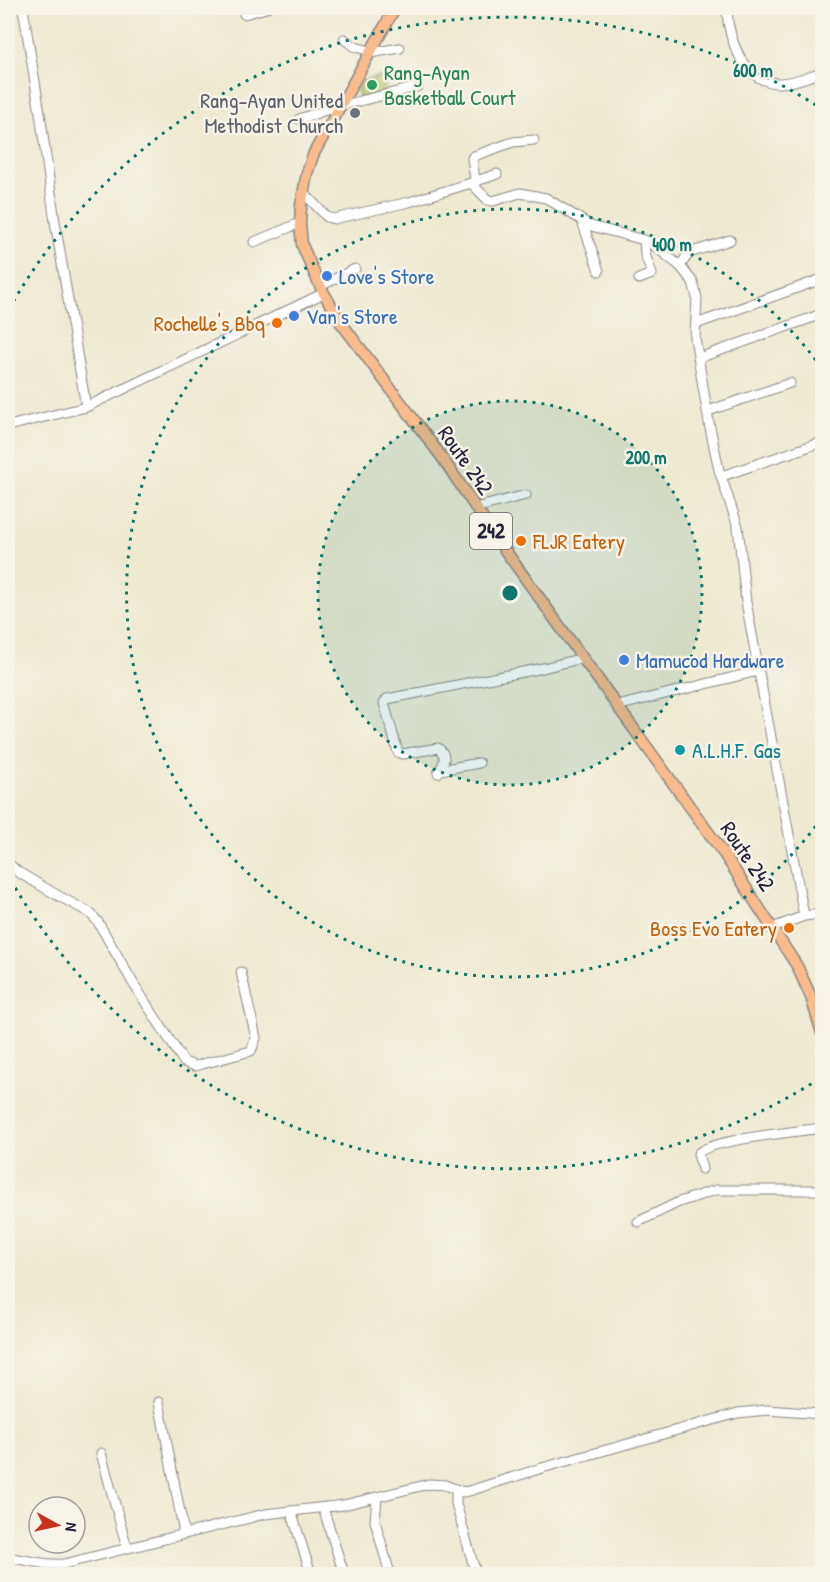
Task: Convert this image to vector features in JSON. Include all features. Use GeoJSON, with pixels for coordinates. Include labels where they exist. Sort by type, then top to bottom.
{"type":"FeatureCollection","features":[{"type":"Feature","properties":{"kind":"main road","name":"Route 242"},"geometry":{"type":"LineString","coordinates":[[395,8],[314,153],[303,192],[300,223],[302,245],[322,290],[339,320],[441,456],[475,508],[724,854],[773,928],[797,966],[811,997],[822,1033]]}},
{"type":"Feature","properties":{"kind":"street"},"geometry":{"type":"LineString","coordinates":[[23,8],[86,407]]}},
{"type":"Feature","properties":{"kind":"street"},"geometry":{"type":"LineString","coordinates":[[244,14],[266,8]]}},
{"type":"Feature","properties":{"kind":"street"},"geometry":{"type":"LineString","coordinates":[[726,9],[737,52],[743,63],[756,74],[771,82],[783,83],[822,72]]}},
{"type":"Feature","properties":{"kind":"street"},"geometry":{"type":"LineString","coordinates":[[345,39],[355,47],[370,52],[400,48]]}},
{"type":"Feature","properties":{"kind":"street"},"geometry":{"type":"LineString","coordinates":[[299,119],[341,105],[417,87]]}},
{"type":"Feature","properties":{"kind":"street"},"geometry":{"type":"LineString","coordinates":[[534,140],[513,142],[472,158],[473,181],[488,200],[493,201],[520,193],[546,198],[591,226],[644,240],[680,266],[690,277],[696,289],[698,310],[695,338],[722,476],[738,527],[745,592],[758,671],[804,916]]}},
{"type":"Feature","properties":{"kind":"street"},"geometry":{"type":"LineString","coordinates":[[303,192],[327,217],[334,219],[409,202],[497,174]]}},
{"type":"Feature","properties":{"kind":"street"},"geometry":{"type":"LineString","coordinates":[[582,221],[599,271]]}},
{"type":"Feature","properties":{"kind":"street"},"geometry":{"type":"LineString","coordinates":[[254,242],[300,223]]}},
{"type":"Feature","properties":{"kind":"street"},"geometry":{"type":"LineString","coordinates":[[639,279],[652,274],[644,250],[644,240]]}},
{"type":"Feature","properties":{"kind":"street"},"geometry":{"type":"LineString","coordinates":[[680,266],[689,253],[730,240]]}},
{"type":"Feature","properties":{"kind":"street"},"geometry":{"type":"LineString","coordinates":[[8,426],[86,407],[322,290],[356,269]]}},
{"type":"Feature","properties":{"kind":"street"},"geometry":{"type":"LineString","coordinates":[[696,324],[822,279]]}},
{"type":"Feature","properties":{"kind":"street"},"geometry":{"type":"LineString","coordinates":[[699,358],[822,314]]}},
{"type":"Feature","properties":{"kind":"street"},"geometry":{"type":"LineString","coordinates":[[708,411],[790,383]]}},
{"type":"Feature","properties":{"kind":"street"},"geometry":{"type":"LineString","coordinates":[[722,476],[822,442]]}},
{"type":"Feature","properties":{"kind":"street"},"geometry":{"type":"LineString","coordinates":[[475,508],[526,495]]}},
{"type":"Feature","properties":{"kind":"street"},"geometry":{"type":"LineString","coordinates":[[479,763],[439,772],[445,758],[438,748],[402,754],[398,752],[384,703],[387,699],[583,658]]}},
{"type":"Feature","properties":{"kind":"street"},"geometry":{"type":"LineString","coordinates":[[617,706],[758,671]]}},
{"type":"Feature","properties":{"kind":"street"},"geometry":{"type":"LineString","coordinates":[[8,863],[47,890],[90,913],[98,922],[133,983],[188,1065],[195,1066],[252,1051],[256,1038],[241,972]]}},
{"type":"Feature","properties":{"kind":"street"},"geometry":{"type":"LineString","coordinates":[[773,928],[804,916],[822,914]]}},
{"type":"Feature","properties":{"kind":"street"},"geometry":{"type":"LineString","coordinates":[[702,1169],[698,1154],[702,1149],[735,1140],[822,1128]]}},
{"type":"Feature","properties":{"kind":"street"},"geometry":{"type":"LineString","coordinates":[[638,1222],[679,1202],[716,1190],[822,1190]]}},
{"type":"Feature","properties":{"kind":"street"},"geometry":{"type":"LineString","coordinates":[[159,1402],[184,1533]]}},
{"type":"Feature","properties":{"kind":"street"},"geometry":{"type":"LineString","coordinates":[[8,1558],[46,1566],[64,1564],[265,1514],[323,1508],[429,1484],[469,1491],[738,1413],[767,1410],[822,1414]]}},
{"type":"Feature","properties":{"kind":"street"},"geometry":{"type":"LineString","coordinates":[[102,1453],[127,1548]]}},
{"type":"Feature","properties":{"kind":"street"},"geometry":{"type":"LineString","coordinates":[[456,1490],[456,1504],[476,1575]]}},
{"type":"Feature","properties":{"kind":"street"},"geometry":{"type":"LineString","coordinates":[[377,1497],[375,1521],[390,1575]]}},
{"type":"Feature","properties":{"kind":"street"},"geometry":{"type":"LineString","coordinates":[[323,1508],[344,1575]]}},
{"type":"Feature","properties":{"kind":"street"},"geometry":{"type":"LineString","coordinates":[[291,1511],[311,1575]]}},
{"type":"Feature","properties":{"kind":"green space","name":"Rang-Ayan Basketball Court"},"geometry":{"type":"Polygon","coordinates":[[[382,76],[386,92],[360,99],[357,89],[362,81],[382,76]]]}},
{"type":"Feature","properties":{"kind":"place","name":"Rang-Ayan Basketball Court"},"geometry":{"type":"Point","coordinates":[372,85]}},
{"type":"Feature","properties":{"kind":"place","name":"Rang-Ayan United Methodist Church"},"geometry":{"type":"Point","coordinates":[355,113]}},
{"type":"Feature","properties":{"kind":"place","name":"Love's Store"},"geometry":{"type":"Point","coordinates":[327,276]}},
{"type":"Feature","properties":{"kind":"place","name":"Van's Store"},"geometry":{"type":"Point","coordinates":[294,316]}},
{"type":"Feature","properties":{"kind":"place","name":"Rochelle's Bbq"},"geometry":{"type":"Point","coordinates":[277,323]}},
{"type":"Feature","properties":{"kind":"place","name":"FLJR Eatery"},"geometry":{"type":"Point","coordinates":[521,541]}},
{"type":"Feature","properties":{"kind":"place","name":"Mamucod Hardware"},"geometry":{"type":"Point","coordinates":[624,660]}},
{"type":"Feature","properties":{"kind":"place","name":"A.L.H.F. Gas"},"geometry":{"type":"Point","coordinates":[680,750]}},
{"type":"Feature","properties":{"kind":"place","name":"Boss Evo Eatery"},"geometry":{"type":"Point","coordinates":[789,928]}}]}
